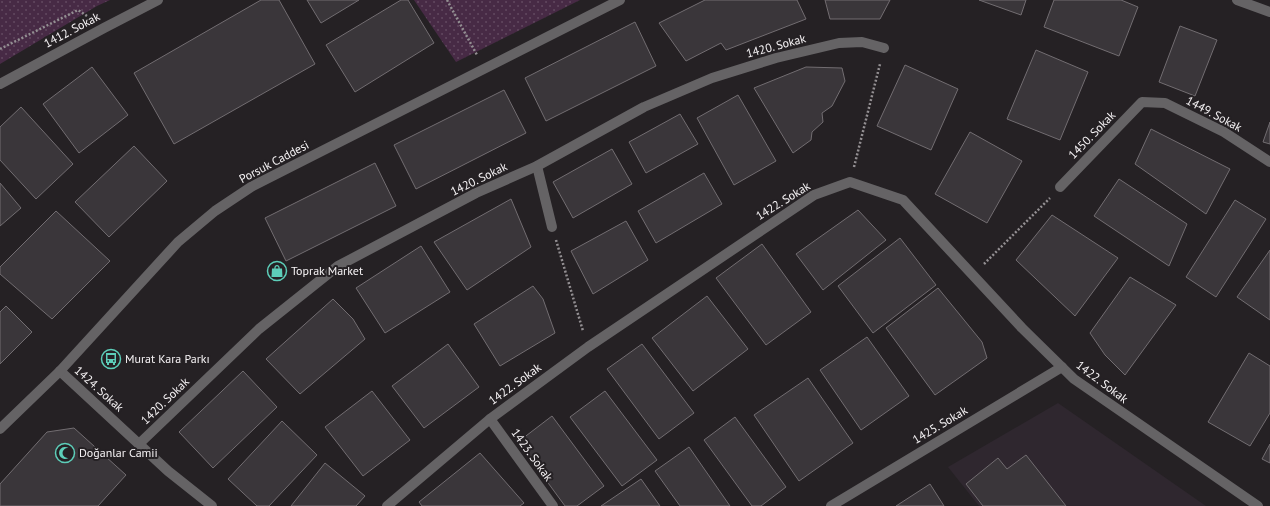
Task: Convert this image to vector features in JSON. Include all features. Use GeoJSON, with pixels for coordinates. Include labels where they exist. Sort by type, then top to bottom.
{"type":"FeatureCollection","features":[{"type":"Feature","properties":{"kind":"street","name":"1412. Sokak"},"geometry":{"type":"LineString","coordinates":[[0,84],[158,0]]}},
{"type":"Feature","properties":{"kind":"street","name":"Porsuk Caddesi"},"geometry":{"type":"LineString","coordinates":[[0,429],[60,371],[178,242],[215,211],[251,187],[485,70],[620,0]]}},
{"type":"Feature","properties":{"kind":"street"},"geometry":{"type":"LineString","coordinates":[[1237,0],[1270,12]]}},
{"type":"Feature","properties":{"kind":"street","name":"1420. Sokak"},"geometry":{"type":"LineString","coordinates":[[140,444],[259,329],[338,266],[476,194],[537,166],[644,107],[712,78],[776,58],[839,43],[862,42],[884,48]]}},
{"type":"Feature","properties":{"kind":"street","name":"1449. Sokak"},"geometry":{"type":"LineString","coordinates":[[1142,102],[1165,103],[1224,132],[1270,162]]}},
{"type":"Feature","properties":{"kind":"street","name":"1450. Sokak"},"geometry":{"type":"LineString","coordinates":[[1060,187],[1142,102]]}},
{"type":"Feature","properties":{"kind":"street"},"geometry":{"type":"LineString","coordinates":[[537,166],[552,227]]}},
{"type":"Feature","properties":{"kind":"street","name":"1422. Sokak"},"geometry":{"type":"LineString","coordinates":[[387,506],[490,419],[588,347],[814,195],[850,182],[903,200],[1022,328],[1074,379],[1258,506]]}},
{"type":"Feature","properties":{"kind":"street","name":"1425. Sokak"},"geometry":{"type":"LineString","coordinates":[[831,506],[1062,367]]}},
{"type":"Feature","properties":{"kind":"street","name":"1424. Sokak"},"geometry":{"type":"LineString","coordinates":[[60,371],[168,471],[212,506]]}},
{"type":"Feature","properties":{"kind":"street","name":"1423. Sokak"},"geometry":{"type":"LineString","coordinates":[[490,419],[553,506]]}},
{"type":"Feature","properties":{"kind":"path"},"geometry":{"type":"LineString","coordinates":[[447,0],[485,70]]}},
{"type":"Feature","properties":{"kind":"path"},"geometry":{"type":"LineString","coordinates":[[0,49],[78,10],[104,28]]}},
{"type":"Feature","properties":{"kind":"path"},"geometry":{"type":"LineString","coordinates":[[850,182],[884,48]]}},
{"type":"Feature","properties":{"kind":"path"},"geometry":{"type":"LineString","coordinates":[[973,276],[1060,187]]}},
{"type":"Feature","properties":{"kind":"path"},"geometry":{"type":"LineString","coordinates":[[552,227],[588,347]]}},
{"type":"Feature","properties":{"kind":"shaded area"},"geometry":{"type":"Polygon","coordinates":[[[0,0],[110,0],[97,6],[0,64],[0,0]]]}},
{"type":"Feature","properties":{"kind":"shaded area"},"geometry":{"type":"Polygon","coordinates":[[[414,0],[580,0],[456,62],[414,0]]]}},
{"type":"Feature","properties":{"kind":"shaded area"},"geometry":{"type":"Polygon","coordinates":[[[1058,403],[1206,506],[979,506],[948,467],[1058,403]]]}},
{"type":"Feature","properties":{"kind":"building"},"geometry":{"type":"Polygon","coordinates":[[[261,0],[279,0],[315,64],[174,144],[134,73],[261,0]]]}},
{"type":"Feature","properties":{"kind":"building"},"geometry":{"type":"Polygon","coordinates":[[[307,0],[359,0],[321,23],[307,0]]]}},
{"type":"Feature","properties":{"kind":"building"},"geometry":{"type":"Polygon","coordinates":[[[401,0],[408,0],[434,43],[355,92],[326,45],[401,0]]]}},
{"type":"Feature","properties":{"kind":"building"},"geometry":{"type":"Polygon","coordinates":[[[705,0],[797,0],[806,19],[726,50],[721,43],[686,61],[659,23],[705,0]]]}},
{"type":"Feature","properties":{"kind":"building"},"geometry":{"type":"Polygon","coordinates":[[[825,0],[890,0],[880,19],[830,19],[825,0]]]}},
{"type":"Feature","properties":{"kind":"building"},"geometry":{"type":"Polygon","coordinates":[[[979,0],[1026,0],[1021,15],[979,0]]]}},
{"type":"Feature","properties":{"kind":"building"},"geometry":{"type":"Polygon","coordinates":[[[1054,0],[1121,0],[1138,7],[1119,56],[1044,27],[1054,0]]]}},
{"type":"Feature","properties":{"kind":"building"},"geometry":{"type":"Polygon","coordinates":[[[635,22],[656,66],[546,121],[525,78],[635,22]]]}},
{"type":"Feature","properties":{"kind":"building"},"geometry":{"type":"Polygon","coordinates":[[[1180,26],[1217,40],[1195,96],[1159,82],[1180,26]]]}},
{"type":"Feature","properties":{"kind":"building"},"geometry":{"type":"Polygon","coordinates":[[[1036,50],[1088,72],[1060,140],[1007,119],[1036,50]]]}},
{"type":"Feature","properties":{"kind":"building"},"geometry":{"type":"Polygon","coordinates":[[[905,65],[958,89],[931,150],[877,126],[905,65]]]}},
{"type":"Feature","properties":{"kind":"building"},"geometry":{"type":"Polygon","coordinates":[[[92,67],[128,115],[79,153],[43,104],[92,67]]]}},
{"type":"Feature","properties":{"kind":"building"},"geometry":{"type":"Polygon","coordinates":[[[806,67],[842,68],[845,81],[832,106],[822,113],[823,122],[812,132],[811,140],[793,153],[754,88],[806,67]]]}},
{"type":"Feature","properties":{"kind":"building"},"geometry":{"type":"Polygon","coordinates":[[[504,90],[526,133],[416,189],[394,145],[504,90]]]}},
{"type":"Feature","properties":{"kind":"building"},"geometry":{"type":"Polygon","coordinates":[[[738,95],[776,161],[734,185],[697,118],[738,95]]]}},
{"type":"Feature","properties":{"kind":"building"},"geometry":{"type":"Polygon","coordinates":[[[21,107],[73,164],[36,199],[0,160],[0,127],[21,107]]]}},
{"type":"Feature","properties":{"kind":"building"},"geometry":{"type":"Polygon","coordinates":[[[680,114],[698,144],[646,173],[629,142],[680,114]]]}},
{"type":"Feature","properties":{"kind":"building"},"geometry":{"type":"Polygon","coordinates":[[[1270,122],[1270,144],[1263,142],[1270,122]]]}},
{"type":"Feature","properties":{"kind":"building"},"geometry":{"type":"Polygon","coordinates":[[[1151,129],[1230,169],[1206,214],[1135,164],[1151,129]]]}},
{"type":"Feature","properties":{"kind":"building"},"geometry":{"type":"Polygon","coordinates":[[[970,132],[1022,161],[987,223],[935,194],[970,132]]]}},
{"type":"Feature","properties":{"kind":"building"},"geometry":{"type":"Polygon","coordinates":[[[134,146],[167,181],[109,237],[75,202],[134,146]]]}},
{"type":"Feature","properties":{"kind":"building"},"geometry":{"type":"Polygon","coordinates":[[[612,149],[632,184],[573,218],[553,182],[612,149]]]}},
{"type":"Feature","properties":{"kind":"building"},"geometry":{"type":"Polygon","coordinates":[[[375,163],[396,206],[286,261],[265,218],[375,163]]]}},
{"type":"Feature","properties":{"kind":"building"},"geometry":{"type":"Polygon","coordinates":[[[704,173],[722,204],[656,243],[638,211],[704,173]]]}},
{"type":"Feature","properties":{"kind":"building"},"geometry":{"type":"Polygon","coordinates":[[[1119,179],[1187,224],[1169,266],[1094,216],[1119,179]]]}},
{"type":"Feature","properties":{"kind":"building"},"geometry":{"type":"Polygon","coordinates":[[[0,183],[21,208],[0,226],[0,183]]]}},
{"type":"Feature","properties":{"kind":"building"},"geometry":{"type":"Polygon","coordinates":[[[511,199],[531,247],[467,290],[434,242],[511,199]]]}},
{"type":"Feature","properties":{"kind":"building"},"geometry":{"type":"Polygon","coordinates":[[[1235,200],[1266,219],[1216,297],[1186,277],[1235,200]]]}},
{"type":"Feature","properties":{"kind":"building"},"geometry":{"type":"Polygon","coordinates":[[[858,210],[886,240],[823,290],[796,254],[858,210]]]}},
{"type":"Feature","properties":{"kind":"building"},"geometry":{"type":"Polygon","coordinates":[[[56,211],[110,261],[52,319],[0,274],[0,267],[56,211]]]}},
{"type":"Feature","properties":{"kind":"building"},"geometry":{"type":"Polygon","coordinates":[[[1052,215],[1118,258],[1075,316],[1016,260],[1052,215]]]}},
{"type":"Feature","properties":{"kind":"building"},"geometry":{"type":"Polygon","coordinates":[[[626,221],[648,260],[593,294],[571,251],[626,221]]]}},
{"type":"Feature","properties":{"kind":"building"},"geometry":{"type":"Polygon","coordinates":[[[900,238],[936,285],[873,333],[838,286],[900,238]]]}},
{"type":"Feature","properties":{"kind":"building"},"geometry":{"type":"Polygon","coordinates":[[[762,244],[811,312],[766,345],[716,278],[762,244]]]}},
{"type":"Feature","properties":{"kind":"building"},"geometry":{"type":"Polygon","coordinates":[[[421,246],[450,292],[385,333],[356,288],[421,246]]]}},
{"type":"Feature","properties":{"kind":"building"},"geometry":{"type":"Polygon","coordinates":[[[1270,250],[1270,320],[1237,297],[1270,250]]]}},
{"type":"Feature","properties":{"kind":"building"},"geometry":{"type":"Polygon","coordinates":[[[1130,277],[1176,305],[1125,375],[1105,355],[1090,333],[1130,277]]]}},
{"type":"Feature","properties":{"kind":"building"},"geometry":{"type":"Polygon","coordinates":[[[533,286],[543,299],[555,333],[500,366],[474,324],[533,286]]]}},
{"type":"Feature","properties":{"kind":"building"},"geometry":{"type":"Polygon","coordinates":[[[938,288],[982,342],[987,358],[935,395],[886,328],[938,288]]]}},
{"type":"Feature","properties":{"kind":"building"},"geometry":{"type":"Polygon","coordinates":[[[707,296],[748,349],[693,391],[652,338],[707,296]]]}},
{"type":"Feature","properties":{"kind":"building"},"geometry":{"type":"Polygon","coordinates":[[[333,299],[353,319],[365,339],[300,394],[266,359],[333,299]]]}},
{"type":"Feature","properties":{"kind":"building"},"geometry":{"type":"Polygon","coordinates":[[[6,306],[32,332],[0,364],[0,312],[6,306]]]}},
{"type":"Feature","properties":{"kind":"building"},"geometry":{"type":"Polygon","coordinates":[[[867,337],[909,396],[861,430],[820,370],[867,337]]]}},
{"type":"Feature","properties":{"kind":"building"},"geometry":{"type":"Polygon","coordinates":[[[448,344],[479,387],[424,428],[392,386],[448,344]]]}},
{"type":"Feature","properties":{"kind":"building"},"geometry":{"type":"Polygon","coordinates":[[[642,344],[694,413],[659,439],[607,369],[642,344]]]}},
{"type":"Feature","properties":{"kind":"building"},"geometry":{"type":"Polygon","coordinates":[[[1249,353],[1270,366],[1270,413],[1250,446],[1208,422],[1249,353]]]}},
{"type":"Feature","properties":{"kind":"building"},"geometry":{"type":"Polygon","coordinates":[[[243,371],[277,407],[213,468],[179,432],[243,371]]]}},
{"type":"Feature","properties":{"kind":"building"},"geometry":{"type":"Polygon","coordinates":[[[808,378],[853,443],[799,481],[754,415],[808,378]]]}},
{"type":"Feature","properties":{"kind":"building"},"geometry":{"type":"Polygon","coordinates":[[[372,391],[410,440],[363,476],[325,427],[372,391]]]}},
{"type":"Feature","properties":{"kind":"building"},"geometry":{"type":"Polygon","coordinates":[[[605,391],[657,460],[622,486],[570,417],[605,391]]]}},
{"type":"Feature","properties":{"kind":"building"},"geometry":{"type":"Polygon","coordinates":[[[552,416],[604,486],[577,506],[565,506],[518,442],[552,416]]]}},
{"type":"Feature","properties":{"kind":"building"},"geometry":{"type":"Polygon","coordinates":[[[735,417],[786,487],[761,506],[752,506],[704,440],[735,417]]]}},
{"type":"Feature","properties":{"kind":"building"},"geometry":{"type":"Polygon","coordinates":[[[282,421],[317,455],[269,506],[257,506],[228,479],[282,421]]]}},
{"type":"Feature","properties":{"kind":"building","name":"Doğanlar Camii"},"geometry":{"type":"Polygon","coordinates":[[[74,428],[126,475],[98,506],[0,506],[0,484],[47,432],[74,428]]]}},
{"type":"Feature","properties":{"kind":"building"},"geometry":{"type":"Polygon","coordinates":[[[1270,444],[1270,463],[1262,459],[1270,444]]]}},
{"type":"Feature","properties":{"kind":"building"},"geometry":{"type":"Polygon","coordinates":[[[689,447],[730,506],[680,506],[655,471],[689,447]]]}},
{"type":"Feature","properties":{"kind":"building"},"geometry":{"type":"Polygon","coordinates":[[[480,453],[524,503],[520,506],[422,506],[419,502],[480,453]]]}},
{"type":"Feature","properties":{"kind":"building"},"geometry":{"type":"Polygon","coordinates":[[[1026,455],[1066,506],[983,506],[966,484],[998,458],[1007,469],[1026,455]]]}},
{"type":"Feature","properties":{"kind":"building"},"geometry":{"type":"Polygon","coordinates":[[[325,463],[365,496],[356,506],[291,506],[325,463]]]}},
{"type":"Feature","properties":{"kind":"building"},"geometry":{"type":"Polygon","coordinates":[[[641,479],[660,506],[601,506],[641,479]]]}},
{"type":"Feature","properties":{"kind":"building"},"geometry":{"type":"Polygon","coordinates":[[[930,484],[944,506],[896,506],[930,484]]]}},
{"type":"Feature","properties":{"kind":"place","name":"Toprak Market"},"geometry":{"type":"Point","coordinates":[277,271]}},
{"type":"Feature","properties":{"kind":"place","name":"Murat Kara Parkı"},"geometry":{"type":"Point","coordinates":[111,359]}},
{"type":"Feature","properties":{"kind":"place","name":"Doğanlar Camii"},"geometry":{"type":"Point","coordinates":[65,453]}}]}
